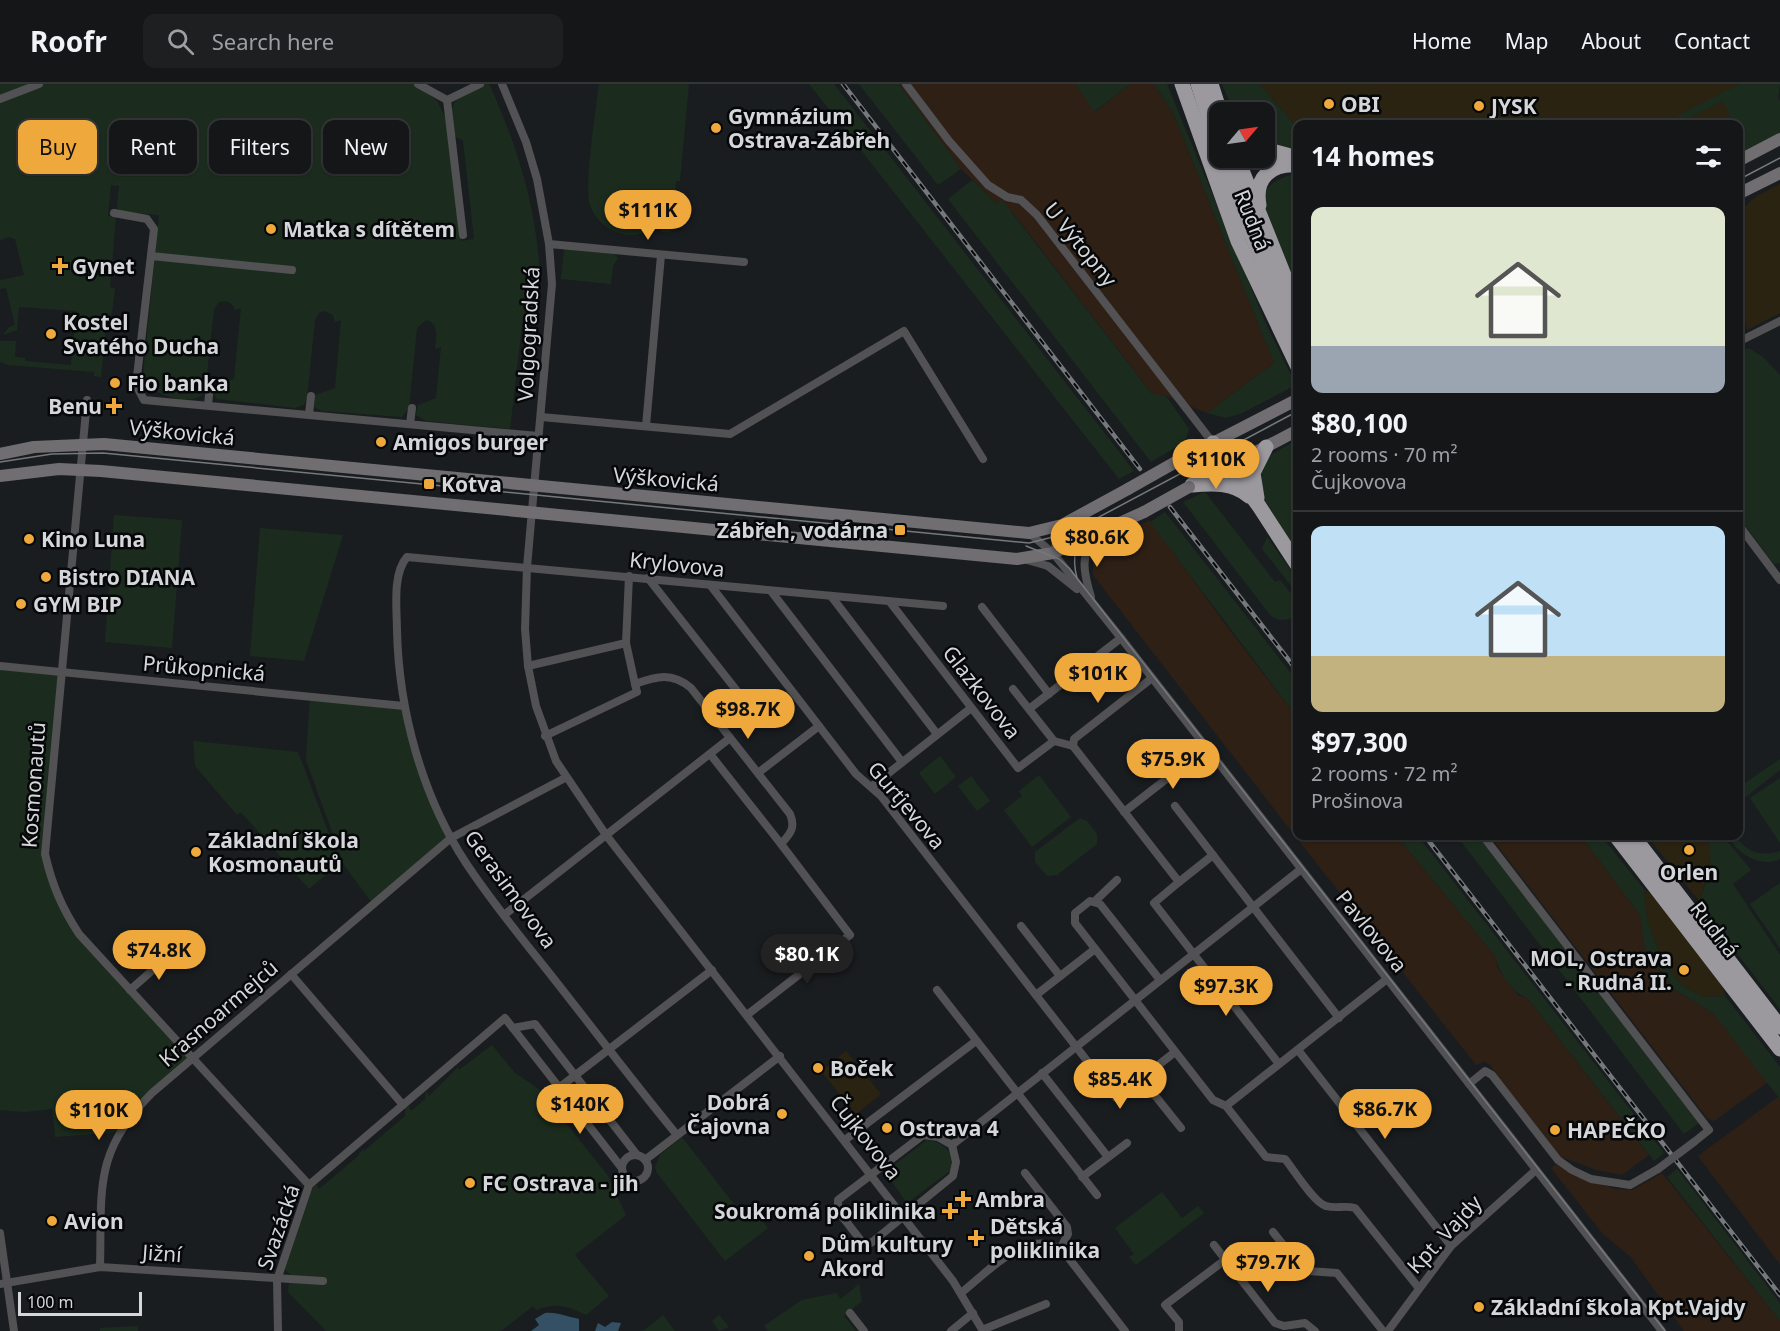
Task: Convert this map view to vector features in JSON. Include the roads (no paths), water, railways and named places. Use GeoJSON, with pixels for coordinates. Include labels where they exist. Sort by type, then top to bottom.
{"type":"FeatureCollection","features":[{"type":"Feature","properties":{"kind":"highway","name":"Rudná"},"geometry":{"type":"LineString","coordinates":[[1182,84],[1238,241],[1293,356]]}},
{"type":"Feature","properties":{"kind":"highway"},"geometry":{"type":"LineString","coordinates":[[1198,84],[1209,117]]}},
{"type":"Feature","properties":{"kind":"highway"},"geometry":{"type":"LineString","coordinates":[[1211,84],[1217,102]]}},
{"type":"Feature","properties":{"kind":"highway"},"geometry":{"type":"LineString","coordinates":[[1275,152],[1293,157]]}},
{"type":"Feature","properties":{"kind":"highway"},"geometry":{"type":"LineString","coordinates":[[1263,226],[1257,197],[1260,181],[1268,171],[1277,167],[1293,165]]}},
{"type":"Feature","properties":{"kind":"highway","name":"Rudná"},"geometry":{"type":"LineString","coordinates":[[1226,168],[1251,234],[1293,324]]}},
{"type":"Feature","properties":{"kind":"highway"},"geometry":{"type":"LineString","coordinates":[[1241,168],[1293,298]]}},
{"type":"Feature","properties":{"kind":"highway"},"geometry":{"type":"LineString","coordinates":[[1213,443],[1259,506],[1293,558]]}},
{"type":"Feature","properties":{"kind":"highway"},"geometry":{"type":"LineString","coordinates":[[1259,506],[1253,473],[1266,447]]}},
{"type":"Feature","properties":{"kind":"highway"},"geometry":{"type":"LineString","coordinates":[[1190,486],[1213,483],[1235,487],[1259,506]]}},
{"type":"Feature","properties":{"kind":"highway","name":"Rudná"},"geometry":{"type":"LineString","coordinates":[[1619,840],[1780,1049]]}},
{"type":"Feature","properties":{"kind":"highway","name":"Rudná"},"geometry":{"type":"LineString","coordinates":[[1636,840],[1780,1027]]}},
{"type":"Feature","properties":{"kind":"street"},"geometry":{"type":"LineString","coordinates":[[0,99],[39,84]]}},
{"type":"Feature","properties":{"kind":"street"},"geometry":{"type":"LineString","coordinates":[[418,84],[447,100]]}},
{"type":"Feature","properties":{"kind":"street"},"geometry":{"type":"LineString","coordinates":[[447,100],[480,84]]}},
{"type":"Feature","properties":{"kind":"street","name":"Volgogradská"},"geometry":{"type":"LineString","coordinates":[[502,84],[532,161],[549,244],[552,284],[538,436],[536,487]]}},
{"type":"Feature","properties":{"kind":"street","name":"U Výtopny"},"geometry":{"type":"LineString","coordinates":[[906,84],[949,141],[988,185],[1007,197],[1021,200],[1037,215],[1213,443]]}},
{"type":"Feature","properties":{"kind":"street"},"geometry":{"type":"LineString","coordinates":[[447,100],[463,235]]}},
{"type":"Feature","properties":{"kind":"street"},"geometry":{"type":"LineString","coordinates":[[1743,158],[1780,139]]}},
{"type":"Feature","properties":{"kind":"street"},"geometry":{"type":"LineString","coordinates":[[1743,192],[1780,173]]}},
{"type":"Feature","properties":{"kind":"street"},"geometry":{"type":"LineString","coordinates":[[114,213],[150,221],[154,229],[136,385],[138,393],[144,400],[208,404],[538,436]]}},
{"type":"Feature","properties":{"kind":"street"},"geometry":{"type":"LineString","coordinates":[[549,244],[744,262]]}},
{"type":"Feature","properties":{"kind":"street"},"geometry":{"type":"LineString","coordinates":[[645,426],[661,255]]}},
{"type":"Feature","properties":{"kind":"street"},"geometry":{"type":"LineString","coordinates":[[151,256],[292,270]]}},
{"type":"Feature","properties":{"kind":"street"},"geometry":{"type":"LineString","coordinates":[[1743,339],[1780,321]]}},
{"type":"Feature","properties":{"kind":"street"},"geometry":{"type":"LineString","coordinates":[[541,417],[730,434],[904,331],[983,459]]}},
{"type":"Feature","properties":{"kind":"street"},"geometry":{"type":"LineString","coordinates":[[208,404],[210,387]]}},
{"type":"Feature","properties":{"kind":"street"},"geometry":{"type":"LineString","coordinates":[[309,414],[311,396]]}},
{"type":"Feature","properties":{"kind":"street","name":"Kosmonautů"},"geometry":{"type":"LineString","coordinates":[[87,400],[45,855],[51,883],[61,908],[79,934],[309,1185]]}},
{"type":"Feature","properties":{"kind":"street","name":"Výškovická"},"geometry":{"type":"LineString","coordinates":[[0,454],[84,443],[1029,533],[1062,525],[1174,463],[1293,402]]}},
{"type":"Feature","properties":{"kind":"street"},"geometry":{"type":"LineString","coordinates":[[410,423],[412,408]]}},
{"type":"Feature","properties":{"kind":"street"},"geometry":{"type":"LineString","coordinates":[[1017,559],[1053,553],[1104,531],[1293,433]]}},
{"type":"Feature","properties":{"kind":"street"},"geometry":{"type":"LineString","coordinates":[[0,476],[38,471],[82,470],[1035,561],[1048,566],[1093,603]]}},
{"type":"Feature","properties":{"kind":"street","name":"Čujkovova"},"geometry":{"type":"LineString","coordinates":[[536,487],[527,567],[525,629],[528,666],[545,736],[565,778],[606,835],[871,1173],[961,1293],[982,1330]]}},
{"type":"Feature","properties":{"kind":"street"},"geometry":{"type":"LineString","coordinates":[[1053,553],[1062,525]]}},
{"type":"Feature","properties":{"kind":"street"},"geometry":{"type":"LineString","coordinates":[[1093,603],[1083,564],[1093,540],[1104,531]]}},
{"type":"Feature","properties":{"kind":"street"},"geometry":{"type":"LineString","coordinates":[[1743,531],[1780,580]]}},
{"type":"Feature","properties":{"kind":"street","name":"Pavlovova"},"geometry":{"type":"LineString","coordinates":[[1029,533],[1053,553],[1121,638],[1662,1331]]}},
{"type":"Feature","properties":{"kind":"street","name":"Krylovova"},"geometry":{"type":"LineString","coordinates":[[407,557],[943,606]]}},
{"type":"Feature","properties":{"kind":"street","name":"Gerasimovova"},"geometry":{"type":"LineString","coordinates":[[407,557],[400,565],[397,607],[398,661],[404,706],[426,782],[451,838],[465,862],[504,915],[677,1136]]}},
{"type":"Feature","properties":{"kind":"street"},"geometry":{"type":"LineString","coordinates":[[629,576],[626,643],[636,688]]}},
{"type":"Feature","properties":{"kind":"street"},"geometry":{"type":"LineString","coordinates":[[648,578],[752,710]]}},
{"type":"Feature","properties":{"kind":"street","name":"Gurťjevova"},"geometry":{"type":"LineString","coordinates":[[711,586],[856,774],[881,796],[1116,1098],[1142,1078]]}},
{"type":"Feature","properties":{"kind":"street"},"geometry":{"type":"LineString","coordinates":[[771,591],[902,762]]}},
{"type":"Feature","properties":{"kind":"street"},"geometry":{"type":"LineString","coordinates":[[831,596],[937,734]]}},
{"type":"Feature","properties":{"kind":"street","name":"Glazkovova"},"geometry":{"type":"LineString","coordinates":[[890,602],[1018,768],[1054,741]]}},
{"type":"Feature","properties":{"kind":"street"},"geometry":{"type":"LineString","coordinates":[[982,607],[1048,694]]}},
{"type":"Feature","properties":{"kind":"street"},"geometry":{"type":"LineString","coordinates":[[1029,709],[1121,638]]}},
{"type":"Feature","properties":{"kind":"street"},"geometry":{"type":"LineString","coordinates":[[528,666],[626,643]]}},
{"type":"Feature","properties":{"kind":"street","name":"Průkopnická"},"geometry":{"type":"LineString","coordinates":[[0,666],[404,706]]}},
{"type":"Feature","properties":{"kind":"street"},"geometry":{"type":"LineString","coordinates":[[545,736],[655,677],[669,676],[681,680],[692,688],[793,822],[792,832],[781,844]]}},
{"type":"Feature","properties":{"kind":"street"},"geometry":{"type":"LineString","coordinates":[[1073,746],[1074,739],[1152,678]]}},
{"type":"Feature","properties":{"kind":"street"},"geometry":{"type":"LineString","coordinates":[[1013,689],[1054,741],[1073,746],[1179,882]]}},
{"type":"Feature","properties":{"kind":"street"},"geometry":{"type":"LineString","coordinates":[[870,787],[971,708]]}},
{"type":"Feature","properties":{"kind":"street"},"geometry":{"type":"LineString","coordinates":[[758,773],[819,726]]}},
{"type":"Feature","properties":{"kind":"street"},"geometry":{"type":"LineString","coordinates":[[504,915],[730,738]]}},
{"type":"Feature","properties":{"kind":"street"},"geometry":{"type":"LineString","coordinates":[[1124,812],[1206,748]]}},
{"type":"Feature","properties":{"kind":"street"},"geometry":{"type":"LineString","coordinates":[[710,754],[850,935],[747,1015]]}},
{"type":"Feature","properties":{"kind":"street","name":"Krasnoarmejců"},"geometry":{"type":"LineString","coordinates":[[100,1267],[102,1180],[110,1148],[131,1114],[193,1058],[451,838],[565,778]]}},
{"type":"Feature","properties":{"kind":"street"},"geometry":{"type":"LineString","coordinates":[[1175,806],[1339,1018]]}},
{"type":"Feature","properties":{"kind":"street"},"geometry":{"type":"LineString","coordinates":[[1469,1084],[1485,1071],[1492,1075],[1558,1160],[1591,1179],[1630,1185],[1658,1170],[1709,1130],[1486,840]]}},
{"type":"Feature","properties":{"kind":"street"},"geometry":{"type":"LineString","coordinates":[[1213,855],[1154,903],[1279,1065]]}},
{"type":"Feature","properties":{"kind":"street"},"geometry":{"type":"LineString","coordinates":[[952,1145],[1300,870]]}},
{"type":"Feature","properties":{"kind":"street"},"geometry":{"type":"LineString","coordinates":[[1094,902],[1117,880]]}},
{"type":"Feature","properties":{"kind":"street"},"geometry":{"type":"LineString","coordinates":[[1160,980],[1100,904],[1090,901],[1075,913],[1075,923],[1134,1000],[1214,1100],[1226,1106],[1266,1157],[1286,1159],[1320,1204],[1329,1208],[1346,1205],[1355,1208],[1418,1287]]}},
{"type":"Feature","properties":{"kind":"street"},"geometry":{"type":"LineString","coordinates":[[1021,926],[1060,976]]}},
{"type":"Feature","properties":{"kind":"street"},"geometry":{"type":"LineString","coordinates":[[1036,995],[1095,949]]}},
{"type":"Feature","properties":{"kind":"street"},"geometry":{"type":"LineString","coordinates":[[130,990],[171,954]]}},
{"type":"Feature","properties":{"kind":"street"},"geometry":{"type":"LineString","coordinates":[[560,1087],[712,970]]}},
{"type":"Feature","properties":{"kind":"street"},"geometry":{"type":"LineString","coordinates":[[291,974],[403,1105]]}},
{"type":"Feature","properties":{"kind":"street"},"geometry":{"type":"LineString","coordinates":[[1226,1106],[1388,979]]}},
{"type":"Feature","properties":{"kind":"street"},"geometry":{"type":"LineString","coordinates":[[937,990],[1097,1195]]}},
{"type":"Feature","properties":{"kind":"street","name":"Svazácká"},"geometry":{"type":"LineString","coordinates":[[278,1331],[277,1280],[309,1185],[505,1018],[621,1167]]}},
{"type":"Feature","properties":{"kind":"street"},"geometry":{"type":"LineString","coordinates":[[513,1028],[535,1024],[637,1155],[645,1160],[647,1173],[637,1182],[625,1178],[621,1167],[626,1158],[637,1155]]}},
{"type":"Feature","properties":{"kind":"street"},"geometry":{"type":"LineString","coordinates":[[845,1140],[976,1041]]}},
{"type":"Feature","properties":{"kind":"street"},"geometry":{"type":"LineString","coordinates":[[1298,1050],[1451,1246]]}},
{"type":"Feature","properties":{"kind":"street"},"geometry":{"type":"LineString","coordinates":[[1175,1052],[1142,1078],[1181,1128]]}},
{"type":"Feature","properties":{"kind":"street"},"geometry":{"type":"LineString","coordinates":[[645,1160],[780,1056]]}},
{"type":"Feature","properties":{"kind":"street"},"geometry":{"type":"LineString","coordinates":[[1042,1073],[1108,1157]]}},
{"type":"Feature","properties":{"kind":"street"},"geometry":{"type":"LineString","coordinates":[[923,1135],[938,1137],[952,1145],[956,1162],[953,1176],[867,1244],[860,1240],[839,1214],[837,1206],[839,1198],[923,1135]]}},
{"type":"Feature","properties":{"kind":"street"},"geometry":{"type":"LineString","coordinates":[[1082,1177],[1127,1143]]}},
{"type":"Feature","properties":{"kind":"street","name":"Kpt. Vajdy"},"geometry":{"type":"LineString","coordinates":[[1388,1331],[1418,1287],[1451,1246],[1536,1170]]}},
{"type":"Feature","properties":{"kind":"street"},"geometry":{"type":"LineString","coordinates":[[1025,1173],[1067,1227],[1068,1234],[1060,1249]]}},
{"type":"Feature","properties":{"kind":"street"},"geometry":{"type":"LineString","coordinates":[[1273,1232],[1300,1266],[1308,1271],[1337,1273],[1383,1331]]}},
{"type":"Feature","properties":{"kind":"street"},"geometry":{"type":"LineString","coordinates":[[0,1233],[3,1283],[14,1331]]}},
{"type":"Feature","properties":{"kind":"street"},"geometry":{"type":"LineString","coordinates":[[961,1293],[1022,1246],[1042,1242],[1060,1249],[1125,1331]]}},
{"type":"Feature","properties":{"kind":"street"},"geometry":{"type":"LineString","coordinates":[[1214,1245],[1275,1323],[1284,1326],[1305,1323],[1315,1331]]}},
{"type":"Feature","properties":{"kind":"street"},"geometry":{"type":"LineString","coordinates":[[1179,1331],[1179,1322],[1165,1305],[1225,1260]]}},
{"type":"Feature","properties":{"kind":"street","name":"Jižní"},"geometry":{"type":"LineString","coordinates":[[3,1283],[100,1267],[277,1280],[323,1281]]}},
{"type":"Feature","properties":{"kind":"street"},"geometry":{"type":"LineString","coordinates":[[982,1330],[1046,1304]]}},
{"type":"Feature","properties":{"kind":"street"},"geometry":{"type":"LineString","coordinates":[[850,1313],[864,1331]]}},
{"type":"Feature","properties":{"kind":"street"},"geometry":{"type":"LineString","coordinates":[[956,1329],[973,1313]]}},
{"type":"Feature","properties":{"kind":"water"},"geometry":{"type":"Polygon","coordinates":[[[545,1313],[579,1319],[579,1331],[531,1331],[539,1325],[535,1319],[545,1313]]]}},
{"type":"Feature","properties":{"kind":"water"},"geometry":{"type":"Polygon","coordinates":[[[612,1322],[621,1323],[618,1331],[595,1331],[598,1323],[605,1327],[612,1322]]]}},
{"type":"Feature","properties":{"kind":"tram line"},"geometry":{"type":"LineString","coordinates":[[1743,177],[1780,158]]}},
{"type":"Feature","properties":{"kind":"tram line"},"geometry":{"type":"LineString","coordinates":[[0,462],[52,454],[103,453],[1029,543],[1069,533],[1293,414]]}},
{"type":"Feature","properties":{"kind":"tram line"},"geometry":{"type":"LineString","coordinates":[[1077,578],[1076,549],[1082,536],[1093,524]]}},
{"type":"Feature","properties":{"kind":"tram line"},"geometry":{"type":"LineString","coordinates":[[1026,546],[1059,559],[1069,568],[1665,1331]]}},
{"type":"Feature","properties":{"kind":"railway"},"geometry":{"type":"LineString","coordinates":[[843,84],[1140,469]]}},
{"type":"Feature","properties":{"kind":"railway"},"geometry":{"type":"LineString","coordinates":[[1170,507],[1293,666]]}},
{"type":"Feature","properties":{"kind":"railway"},"geometry":{"type":"LineString","coordinates":[[1428,840],[1780,1295]]}},
{"type":"Feature","properties":{"kind":"place","name":"OBI"},"geometry":{"type":"Point","coordinates":[1329,104]}},
{"type":"Feature","properties":{"kind":"place","name":"JYSK"},"geometry":{"type":"Point","coordinates":[1479,106]}},
{"type":"Feature","properties":{"kind":"place","name":"Gymnázium Ostrava-Zábřeh"},"geometry":{"type":"Point","coordinates":[716,128]}},
{"type":"Feature","properties":{"kind":"place","name":"Matka s dítětem"},"geometry":{"type":"Point","coordinates":[271,229]}},
{"type":"Feature","properties":{"kind":"place","name":"Gynet"},"geometry":{"type":"Point","coordinates":[60,266]}},
{"type":"Feature","properties":{"kind":"place","name":"Kostel Svatého Ducha"},"geometry":{"type":"Point","coordinates":[51,334]}},
{"type":"Feature","properties":{"kind":"place","name":"Fio banka"},"geometry":{"type":"Point","coordinates":[115,383]}},
{"type":"Feature","properties":{"kind":"place","name":"Benu"},"geometry":{"type":"Point","coordinates":[114,406]}},
{"type":"Feature","properties":{"kind":"place","name":"Amigos burger"},"geometry":{"type":"Point","coordinates":[381,442]}},
{"type":"Feature","properties":{"kind":"place","name":"Kotva"},"geometry":{"type":"Point","coordinates":[429,484]}},
{"type":"Feature","properties":{"kind":"place","name":"Zábřeh, vodárna"},"geometry":{"type":"Point","coordinates":[900,530]}},
{"type":"Feature","properties":{"kind":"place","name":"Kino Luna"},"geometry":{"type":"Point","coordinates":[29,539]}},
{"type":"Feature","properties":{"kind":"place","name":"Bistro DIANA"},"geometry":{"type":"Point","coordinates":[46,577]}},
{"type":"Feature","properties":{"kind":"place","name":"GYM BIP"},"geometry":{"type":"Point","coordinates":[21,604]}},
{"type":"Feature","properties":{"kind":"place","name":"Orlen"},"geometry":{"type":"Point","coordinates":[1689,850]}},
{"type":"Feature","properties":{"kind":"place","name":"Základní škola Kosmonautů"},"geometry":{"type":"Point","coordinates":[196,852]}},
{"type":"Feature","properties":{"kind":"place","name":"MOL, Ostrava - Rudná II."},"geometry":{"type":"Point","coordinates":[1684,970]}},
{"type":"Feature","properties":{"kind":"place","name":"Boček"},"geometry":{"type":"Point","coordinates":[818,1068]}},
{"type":"Feature","properties":{"kind":"place","name":"Dobrá Čajovna"},"geometry":{"type":"Point","coordinates":[782,1114]}},
{"type":"Feature","properties":{"kind":"place","name":"Ostrava 4"},"geometry":{"type":"Point","coordinates":[887,1128]}},
{"type":"Feature","properties":{"kind":"place","name":"HAPEČKO"},"geometry":{"type":"Point","coordinates":[1555,1130]}},
{"type":"Feature","properties":{"kind":"place","name":"FC Ostrava - jih"},"geometry":{"type":"Point","coordinates":[470,1183]}},
{"type":"Feature","properties":{"kind":"place","name":"Ambra"},"geometry":{"type":"Point","coordinates":[963,1199]}},
{"type":"Feature","properties":{"kind":"place","name":"Soukromá poliklinika"},"geometry":{"type":"Point","coordinates":[950,1211]}},
{"type":"Feature","properties":{"kind":"place","name":"Avion"},"geometry":{"type":"Point","coordinates":[52,1221]}},
{"type":"Feature","properties":{"kind":"place","name":"Dětská poliklinika"},"geometry":{"type":"Point","coordinates":[976,1238]}},
{"type":"Feature","properties":{"kind":"place","name":"Dům kultury Akord"},"geometry":{"type":"Point","coordinates":[809,1256]}},
{"type":"Feature","properties":{"kind":"place","name":"Základní škola Kpt.Vajdy"},"geometry":{"type":"Point","coordinates":[1479,1307]}}]}
